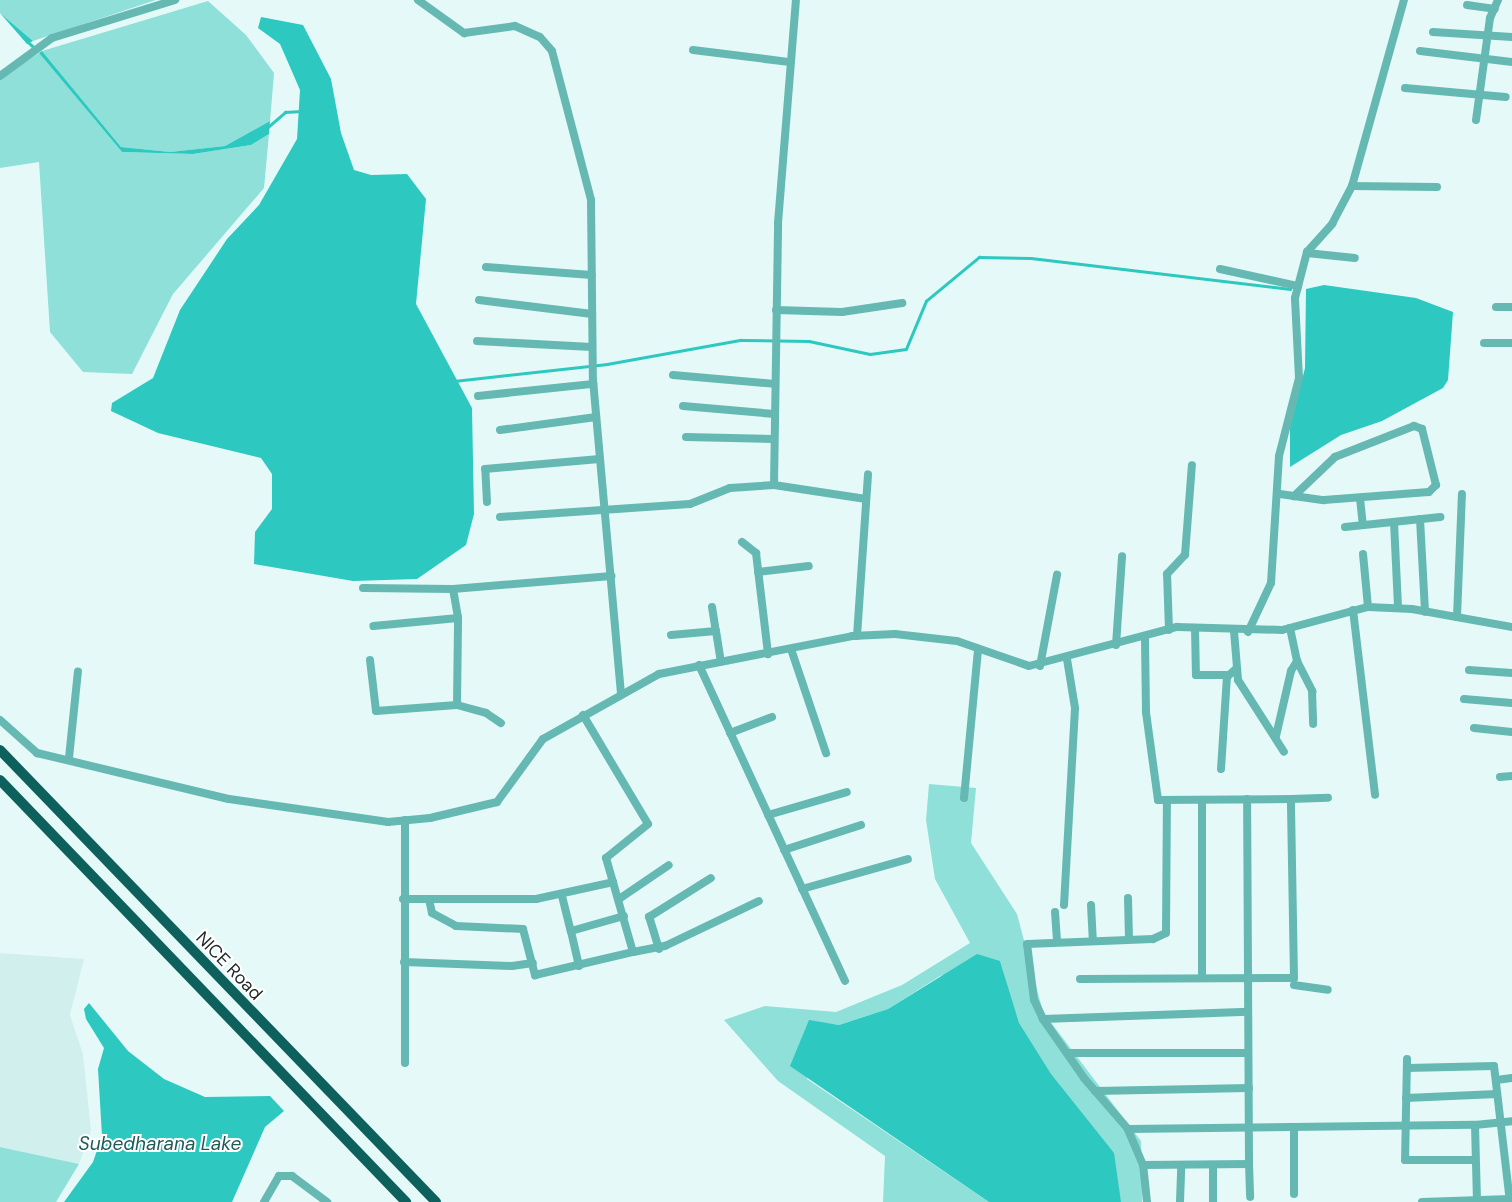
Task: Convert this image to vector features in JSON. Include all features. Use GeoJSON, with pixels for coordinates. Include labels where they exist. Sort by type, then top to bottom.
{"type":"FeatureCollection","features":[{"type":"Feature","properties":{"kind":"highway","name":"NICE Road"},"geometry":{"type":"LineString","coordinates":[[0,750],[436,1202]]}},
{"type":"Feature","properties":{"kind":"highway","name":"NICE Road"},"geometry":{"type":"LineString","coordinates":[[0,780],[406,1202]]}},
{"type":"Feature","properties":{"kind":"street"},"geometry":{"type":"LineString","coordinates":[[0,76],[52,38],[175,0]]}},
{"type":"Feature","properties":{"kind":"street"},"geometry":{"type":"LineString","coordinates":[[418,0],[464,33],[515,26],[540,37],[552,51],[592,200],[593,384],[621,695]]}},
{"type":"Feature","properties":{"kind":"street"},"geometry":{"type":"LineString","coordinates":[[774,485],[776,310],[790,62],[796,0]]}},
{"type":"Feature","properties":{"kind":"street"},"geometry":{"type":"LineString","coordinates":[[1248,632],[1271,583],[1280,494],[1279,456],[1298,378],[1294,345],[1298,286],[1307,253],[1332,224],[1352,186],[1404,0]]}},
{"type":"Feature","properties":{"kind":"street"},"geometry":{"type":"LineString","coordinates":[[1476,120],[1488,36],[1498,0]]}},
{"type":"Feature","properties":{"kind":"street"},"geometry":{"type":"LineString","coordinates":[[1467,6],[1495,9]]}},
{"type":"Feature","properties":{"kind":"street"},"geometry":{"type":"LineString","coordinates":[[1433,32],[1512,37]]}},
{"type":"Feature","properties":{"kind":"street"},"geometry":{"type":"LineString","coordinates":[[693,50],[790,62]]}},
{"type":"Feature","properties":{"kind":"street"},"geometry":{"type":"LineString","coordinates":[[1420,51],[1512,62]]}},
{"type":"Feature","properties":{"kind":"street"},"geometry":{"type":"LineString","coordinates":[[1405,88],[1506,97]]}},
{"type":"Feature","properties":{"kind":"street"},"geometry":{"type":"LineString","coordinates":[[1352,186],[1437,187]]}},
{"type":"Feature","properties":{"kind":"street"},"geometry":{"type":"LineString","coordinates":[[1307,253],[1355,258]]}},
{"type":"Feature","properties":{"kind":"street"},"geometry":{"type":"LineString","coordinates":[[486,267],[592,275]]}},
{"type":"Feature","properties":{"kind":"street"},"geometry":{"type":"LineString","coordinates":[[1220,269],[1298,286]]}},
{"type":"Feature","properties":{"kind":"street"},"geometry":{"type":"LineString","coordinates":[[479,300],[592,314]]}},
{"type":"Feature","properties":{"kind":"street"},"geometry":{"type":"LineString","coordinates":[[776,310],[842,312],[902,303]]}},
{"type":"Feature","properties":{"kind":"street"},"geometry":{"type":"LineString","coordinates":[[1496,307],[1512,307]]}},
{"type":"Feature","properties":{"kind":"street"},"geometry":{"type":"LineString","coordinates":[[477,340],[592,348]]}},
{"type":"Feature","properties":{"kind":"street"},"geometry":{"type":"LineString","coordinates":[[1484,343],[1512,343]]}},
{"type":"Feature","properties":{"kind":"street"},"geometry":{"type":"LineString","coordinates":[[673,376],[775,384]]}},
{"type":"Feature","properties":{"kind":"street"},"geometry":{"type":"LineString","coordinates":[[478,396],[593,384]]}},
{"type":"Feature","properties":{"kind":"street"},"geometry":{"type":"LineString","coordinates":[[683,406],[775,414]]}},
{"type":"Feature","properties":{"kind":"street"},"geometry":{"type":"LineString","coordinates":[[500,430],[596,417]]}},
{"type":"Feature","properties":{"kind":"street"},"geometry":{"type":"LineString","coordinates":[[1280,494],[1294,496],[1324,500],[1360,498],[1434,489],[1422,430],[1414,426],[1335,457],[1294,496]]}},
{"type":"Feature","properties":{"kind":"street"},"geometry":{"type":"LineString","coordinates":[[686,437],[774,439]]}},
{"type":"Feature","properties":{"kind":"street"},"geometry":{"type":"LineString","coordinates":[[487,502],[485,469],[600,459]]}},
{"type":"Feature","properties":{"kind":"street"},"geometry":{"type":"LineString","coordinates":[[1169,630],[1167,574],[1184,555],[1192,465]]}},
{"type":"Feature","properties":{"kind":"street"},"geometry":{"type":"LineString","coordinates":[[857,636],[868,474]]}},
{"type":"Feature","properties":{"kind":"street"},"geometry":{"type":"LineString","coordinates":[[500,517],[604,508],[690,504],[730,488],[774,485],[866,499]]}},
{"type":"Feature","properties":{"kind":"street"},"geometry":{"type":"LineString","coordinates":[[1457,617],[1462,494]]}},
{"type":"Feature","properties":{"kind":"street"},"geometry":{"type":"LineString","coordinates":[[1360,498],[1363,525]]}},
{"type":"Feature","properties":{"kind":"street"},"geometry":{"type":"LineString","coordinates":[[1345,527],[1440,517]]}},
{"type":"Feature","properties":{"kind":"street"},"geometry":{"type":"LineString","coordinates":[[1420,519],[1425,612]]}},
{"type":"Feature","properties":{"kind":"street"},"geometry":{"type":"LineString","coordinates":[[1394,522],[1398,608]]}},
{"type":"Feature","properties":{"kind":"street"},"geometry":{"type":"LineString","coordinates":[[742,542],[756,553],[768,654]]}},
{"type":"Feature","properties":{"kind":"street"},"geometry":{"type":"LineString","coordinates":[[1364,554],[1368,607]]}},
{"type":"Feature","properties":{"kind":"street"},"geometry":{"type":"LineString","coordinates":[[1116,645],[1122,556]]}},
{"type":"Feature","properties":{"kind":"street"},"geometry":{"type":"LineString","coordinates":[[758,572],[809,566]]}},
{"type":"Feature","properties":{"kind":"street"},"geometry":{"type":"LineString","coordinates":[[1040,666],[1057,575]]}},
{"type":"Feature","properties":{"kind":"street"},"geometry":{"type":"LineString","coordinates":[[363,588],[453,589],[611,576]]}},
{"type":"Feature","properties":{"kind":"street"},"geometry":{"type":"LineString","coordinates":[[453,589],[458,618],[456,705]]}},
{"type":"Feature","properties":{"kind":"street"},"geometry":{"type":"LineString","coordinates":[[0,720],[37,753],[69,758],[229,799],[287,804],[364,820],[406,820],[497,802],[532,749],[583,715],[659,674],[857,636],[927,636],[978,649],[1008,661],[1040,666],[1169,630],[1195,628],[1248,632],[1290,628],[1368,607],[1398,608],[1512,627]]}},
{"type":"Feature","properties":{"kind":"street"},"geometry":{"type":"LineString","coordinates":[[712,608],[721,662]]}},
{"type":"Feature","properties":{"kind":"street"},"geometry":{"type":"LineString","coordinates":[[1353,610],[1375,795]]}},
{"type":"Feature","properties":{"kind":"street"},"geometry":{"type":"LineString","coordinates":[[373,626],[458,618]]}},
{"type":"Feature","properties":{"kind":"street"},"geometry":{"type":"LineString","coordinates":[[1195,628],[1196,674],[1228,674],[1237,668]]}},
{"type":"Feature","properties":{"kind":"street"},"geometry":{"type":"LineString","coordinates":[[1290,628],[1297,661],[1312,691],[1313,724]]}},
{"type":"Feature","properties":{"kind":"street"},"geometry":{"type":"LineString","coordinates":[[671,635],[716,631]]}},
{"type":"Feature","properties":{"kind":"street"},"geometry":{"type":"LineString","coordinates":[[1234,631],[1237,668],[1244,693],[1276,736],[1284,752]]}},
{"type":"Feature","properties":{"kind":"street"},"geometry":{"type":"LineString","coordinates":[[1145,636],[1154,792],[1158,800],[1328,798]]}},
{"type":"Feature","properties":{"kind":"street"},"geometry":{"type":"LineString","coordinates":[[791,649],[826,753]]}},
{"type":"Feature","properties":{"kind":"street"},"geometry":{"type":"LineString","coordinates":[[964,798],[978,649]]}},
{"type":"Feature","properties":{"kind":"street"},"geometry":{"type":"LineString","coordinates":[[1064,905],[1075,708],[1067,658]]}},
{"type":"Feature","properties":{"kind":"street"},"geometry":{"type":"LineString","coordinates":[[370,660],[376,711],[456,705],[486,713],[501,724]]}},
{"type":"Feature","properties":{"kind":"street"},"geometry":{"type":"LineString","coordinates":[[1276,736],[1291,670],[1297,661]]}},
{"type":"Feature","properties":{"kind":"street"},"geometry":{"type":"LineString","coordinates":[[699,665],[845,981]]}},
{"type":"Feature","properties":{"kind":"street"},"geometry":{"type":"LineString","coordinates":[[1468,670],[1512,673]]}},
{"type":"Feature","properties":{"kind":"street"},"geometry":{"type":"LineString","coordinates":[[69,758],[78,671]]}},
{"type":"Feature","properties":{"kind":"street"},"geometry":{"type":"LineString","coordinates":[[1221,769],[1228,674]]}},
{"type":"Feature","properties":{"kind":"street"},"geometry":{"type":"LineString","coordinates":[[1464,699],[1512,704]]}},
{"type":"Feature","properties":{"kind":"street"},"geometry":{"type":"LineString","coordinates":[[583,715],[648,824],[606,858],[633,952]]}},
{"type":"Feature","properties":{"kind":"street"},"geometry":{"type":"LineString","coordinates":[[730,733],[772,717]]}},
{"type":"Feature","properties":{"kind":"street"},"geometry":{"type":"LineString","coordinates":[[1474,728],[1512,732]]}},
{"type":"Feature","properties":{"kind":"street"},"geometry":{"type":"LineString","coordinates":[[1500,776],[1512,776]]}},
{"type":"Feature","properties":{"kind":"street"},"geometry":{"type":"LineString","coordinates":[[768,816],[847,792]]}},
{"type":"Feature","properties":{"kind":"street"},"geometry":{"type":"LineString","coordinates":[[1247,799],[1250,1197]]}},
{"type":"Feature","properties":{"kind":"street"},"geometry":{"type":"LineString","coordinates":[[1080,979],[1294,978],[1291,799]]}},
{"type":"Feature","properties":{"kind":"street"},"geometry":{"type":"LineString","coordinates":[[1147,1202],[1143,1165],[1128,1129],[1095,1091],[1042,1019],[1034,1000],[1027,944],[1057,940],[1159,938],[1166,933],[1167,800]]}},
{"type":"Feature","properties":{"kind":"street"},"geometry":{"type":"LineString","coordinates":[[1202,800],[1202,977]]}},
{"type":"Feature","properties":{"kind":"street"},"geometry":{"type":"LineString","coordinates":[[405,1063],[403,899],[406,820]]}},
{"type":"Feature","properties":{"kind":"street"},"geometry":{"type":"LineString","coordinates":[[784,850],[861,825]]}},
{"type":"Feature","properties":{"kind":"street"},"geometry":{"type":"LineString","coordinates":[[802,889],[908,859]]}},
{"type":"Feature","properties":{"kind":"street"},"geometry":{"type":"LineString","coordinates":[[618,899],[669,865]]}},
{"type":"Feature","properties":{"kind":"street"},"geometry":{"type":"LineString","coordinates":[[659,949],[650,917],[711,878]]}},
{"type":"Feature","properties":{"kind":"street"},"geometry":{"type":"LineString","coordinates":[[403,899],[562,896],[613,882]]}},
{"type":"Feature","properties":{"kind":"street"},"geometry":{"type":"LineString","coordinates":[[562,896],[579,966]]}},
{"type":"Feature","properties":{"kind":"street"},"geometry":{"type":"LineString","coordinates":[[1128,898],[1129,939]]}},
{"type":"Feature","properties":{"kind":"street"},"geometry":{"type":"LineString","coordinates":[[429,899],[432,913],[444,922],[523,929],[535,975],[633,952],[659,949],[759,900]]}},
{"type":"Feature","properties":{"kind":"street"},"geometry":{"type":"LineString","coordinates":[[1091,905],[1093,940]]}},
{"type":"Feature","properties":{"kind":"street"},"geometry":{"type":"LineString","coordinates":[[1055,912],[1057,940]]}},
{"type":"Feature","properties":{"kind":"street"},"geometry":{"type":"LineString","coordinates":[[571,931],[624,916]]}},
{"type":"Feature","properties":{"kind":"street"},"geometry":{"type":"LineString","coordinates":[[404,962],[512,966],[532,963]]}},
{"type":"Feature","properties":{"kind":"street"},"geometry":{"type":"LineString","coordinates":[[1294,986],[1328,990]]}},
{"type":"Feature","properties":{"kind":"street"},"geometry":{"type":"LineString","coordinates":[[1042,1019],[1248,1012]]}},
{"type":"Feature","properties":{"kind":"street"},"geometry":{"type":"LineString","coordinates":[[1068,1053],[1248,1053]]}},
{"type":"Feature","properties":{"kind":"street"},"geometry":{"type":"LineString","coordinates":[[1407,1059],[1405,1160],[1475,1160]]}},
{"type":"Feature","properties":{"kind":"street"},"geometry":{"type":"LineString","coordinates":[[1407,1068],[1494,1066],[1501,1122],[1509,1159],[1510,1201],[1422,1202]]}},
{"type":"Feature","properties":{"kind":"street"},"geometry":{"type":"LineString","coordinates":[[1496,1080],[1512,1078]]}},
{"type":"Feature","properties":{"kind":"street"},"geometry":{"type":"LineString","coordinates":[[1095,1091],[1249,1088]]}},
{"type":"Feature","properties":{"kind":"street"},"geometry":{"type":"LineString","coordinates":[[1406,1098],[1498,1094]]}},
{"type":"Feature","properties":{"kind":"street"},"geometry":{"type":"LineString","coordinates":[[1128,1129],[1475,1125],[1512,1121]]}},
{"type":"Feature","properties":{"kind":"street"},"geometry":{"type":"LineString","coordinates":[[1475,1125],[1477,1201]]}},
{"type":"Feature","properties":{"kind":"street"},"geometry":{"type":"LineString","coordinates":[[1294,1128],[1294,1194]]}},
{"type":"Feature","properties":{"kind":"street"},"geometry":{"type":"LineString","coordinates":[[1143,1165],[1249,1164]]}},
{"type":"Feature","properties":{"kind":"street"},"geometry":{"type":"LineString","coordinates":[[1180,1202],[1182,1165]]}},
{"type":"Feature","properties":{"kind":"street"},"geometry":{"type":"LineString","coordinates":[[1213,1165],[1213,1202]]}},
{"type":"Feature","properties":{"kind":"street"},"geometry":{"type":"LineString","coordinates":[[264,1202],[279,1176],[299,1178],[317,1198],[327,1202]]}},
{"type":"Feature","properties":{"kind":"shaded area"},"geometry":{"type":"Polygon","coordinates":[[[0,0],[156,0],[33,41],[0,13],[0,0]]]}},
{"type":"Feature","properties":{"kind":"shaded area"},"geometry":{"type":"Polygon","coordinates":[[[208,1],[246,35],[274,73],[270,121],[225,146],[170,152],[121,147],[42,51],[208,1]]]}},
{"type":"Feature","properties":{"kind":"shaded area"},"geometry":{"type":"Polygon","coordinates":[[[39,53],[122,152],[193,154],[251,145],[269,134],[264,188],[173,294],[132,374],[83,372],[50,332],[39,162],[0,168],[0,78],[39,53]]]}},
{"type":"Feature","properties":{"kind":"shaded area"},"geometry":{"type":"Polygon","coordinates":[[[929,784],[976,788],[971,843],[1017,914],[1043,1012],[1141,1141],[1142,1202],[1121,1202],[1018,1023],[1000,961],[940,976],[888,1009],[839,1025],[809,1021],[807,1079],[989,1202],[883,1202],[885,1156],[778,1081],[724,1020],[765,1006],[836,1012],[902,985],[970,943],[935,879],[926,820],[929,784]]]}},
{"type":"Feature","properties":{"kind":"shaded area"},"geometry":{"type":"Polygon","coordinates":[[[0,953],[84,959],[70,1015],[83,1054],[91,1130],[79,1164],[0,1147],[0,953]]]}},
{"type":"Feature","properties":{"kind":"shaded area"},"geometry":{"type":"Polygon","coordinates":[[[0,1147],[79,1164],[56,1202],[0,1202],[0,1147]]]}},
{"type":"Feature","properties":{"kind":"water"},"geometry":{"type":"Polygon","coordinates":[[[0,13],[33,41],[27,44],[0,13]]]}},
{"type":"Feature","properties":{"kind":"water"},"geometry":{"type":"Polygon","coordinates":[[[261,17],[303,25],[331,79],[341,133],[354,170],[371,175],[407,174],[426,199],[416,304],[472,408],[474,514],[466,545],[417,579],[353,581],[254,564],[255,532],[272,509],[272,474],[261,458],[158,433],[111,411],[112,403],[153,378],[180,310],[227,239],[259,205],[297,139],[300,90],[280,44],[258,28],[261,17]]]}},
{"type":"Feature","properties":{"kind":"water"},"geometry":{"type":"Polygon","coordinates":[[[42,51],[121,147],[170,152],[225,146],[270,121],[269,134],[251,145],[193,154],[122,152],[39,53],[42,51]]]}},
{"type":"Feature","properties":{"kind":"water"},"geometry":{"type":"Polygon","coordinates":[[[1324,285],[1416,298],[1453,312],[1448,380],[1443,388],[1382,421],[1341,435],[1290,467],[1290,427],[1305,368],[1306,289],[1324,285]]]}},
{"type":"Feature","properties":{"kind":"water"},"geometry":{"type":"Polygon","coordinates":[[[977,954],[1000,961],[1019,1023],[1051,1074],[1114,1153],[1121,1202],[989,1202],[790,1066],[809,1020],[839,1025],[888,1009],[977,954]]]}},
{"type":"Feature","properties":{"kind":"water","name":"Subedharana Lake"},"geometry":{"type":"Polygon","coordinates":[[[89,1003],[128,1051],[164,1079],[205,1097],[270,1096],[284,1111],[265,1127],[232,1202],[64,1202],[93,1162],[102,1136],[98,1069],[104,1048],[86,1019],[84,1009],[89,1003]]]}},
{"type":"Feature","properties":{"kind":"waterway"},"geometry":{"type":"LineString","coordinates":[[27,41],[36,49]]}},
{"type":"Feature","properties":{"kind":"waterway"},"geometry":{"type":"LineString","coordinates":[[268,127],[285,112],[302,111]]}},
{"type":"Feature","properties":{"kind":"waterway"},"geometry":{"type":"LineString","coordinates":[[454,381],[607,364],[741,340],[809,341],[870,354],[906,349],[926,301],[979,257],[1031,258],[1290,289]]}}]}
